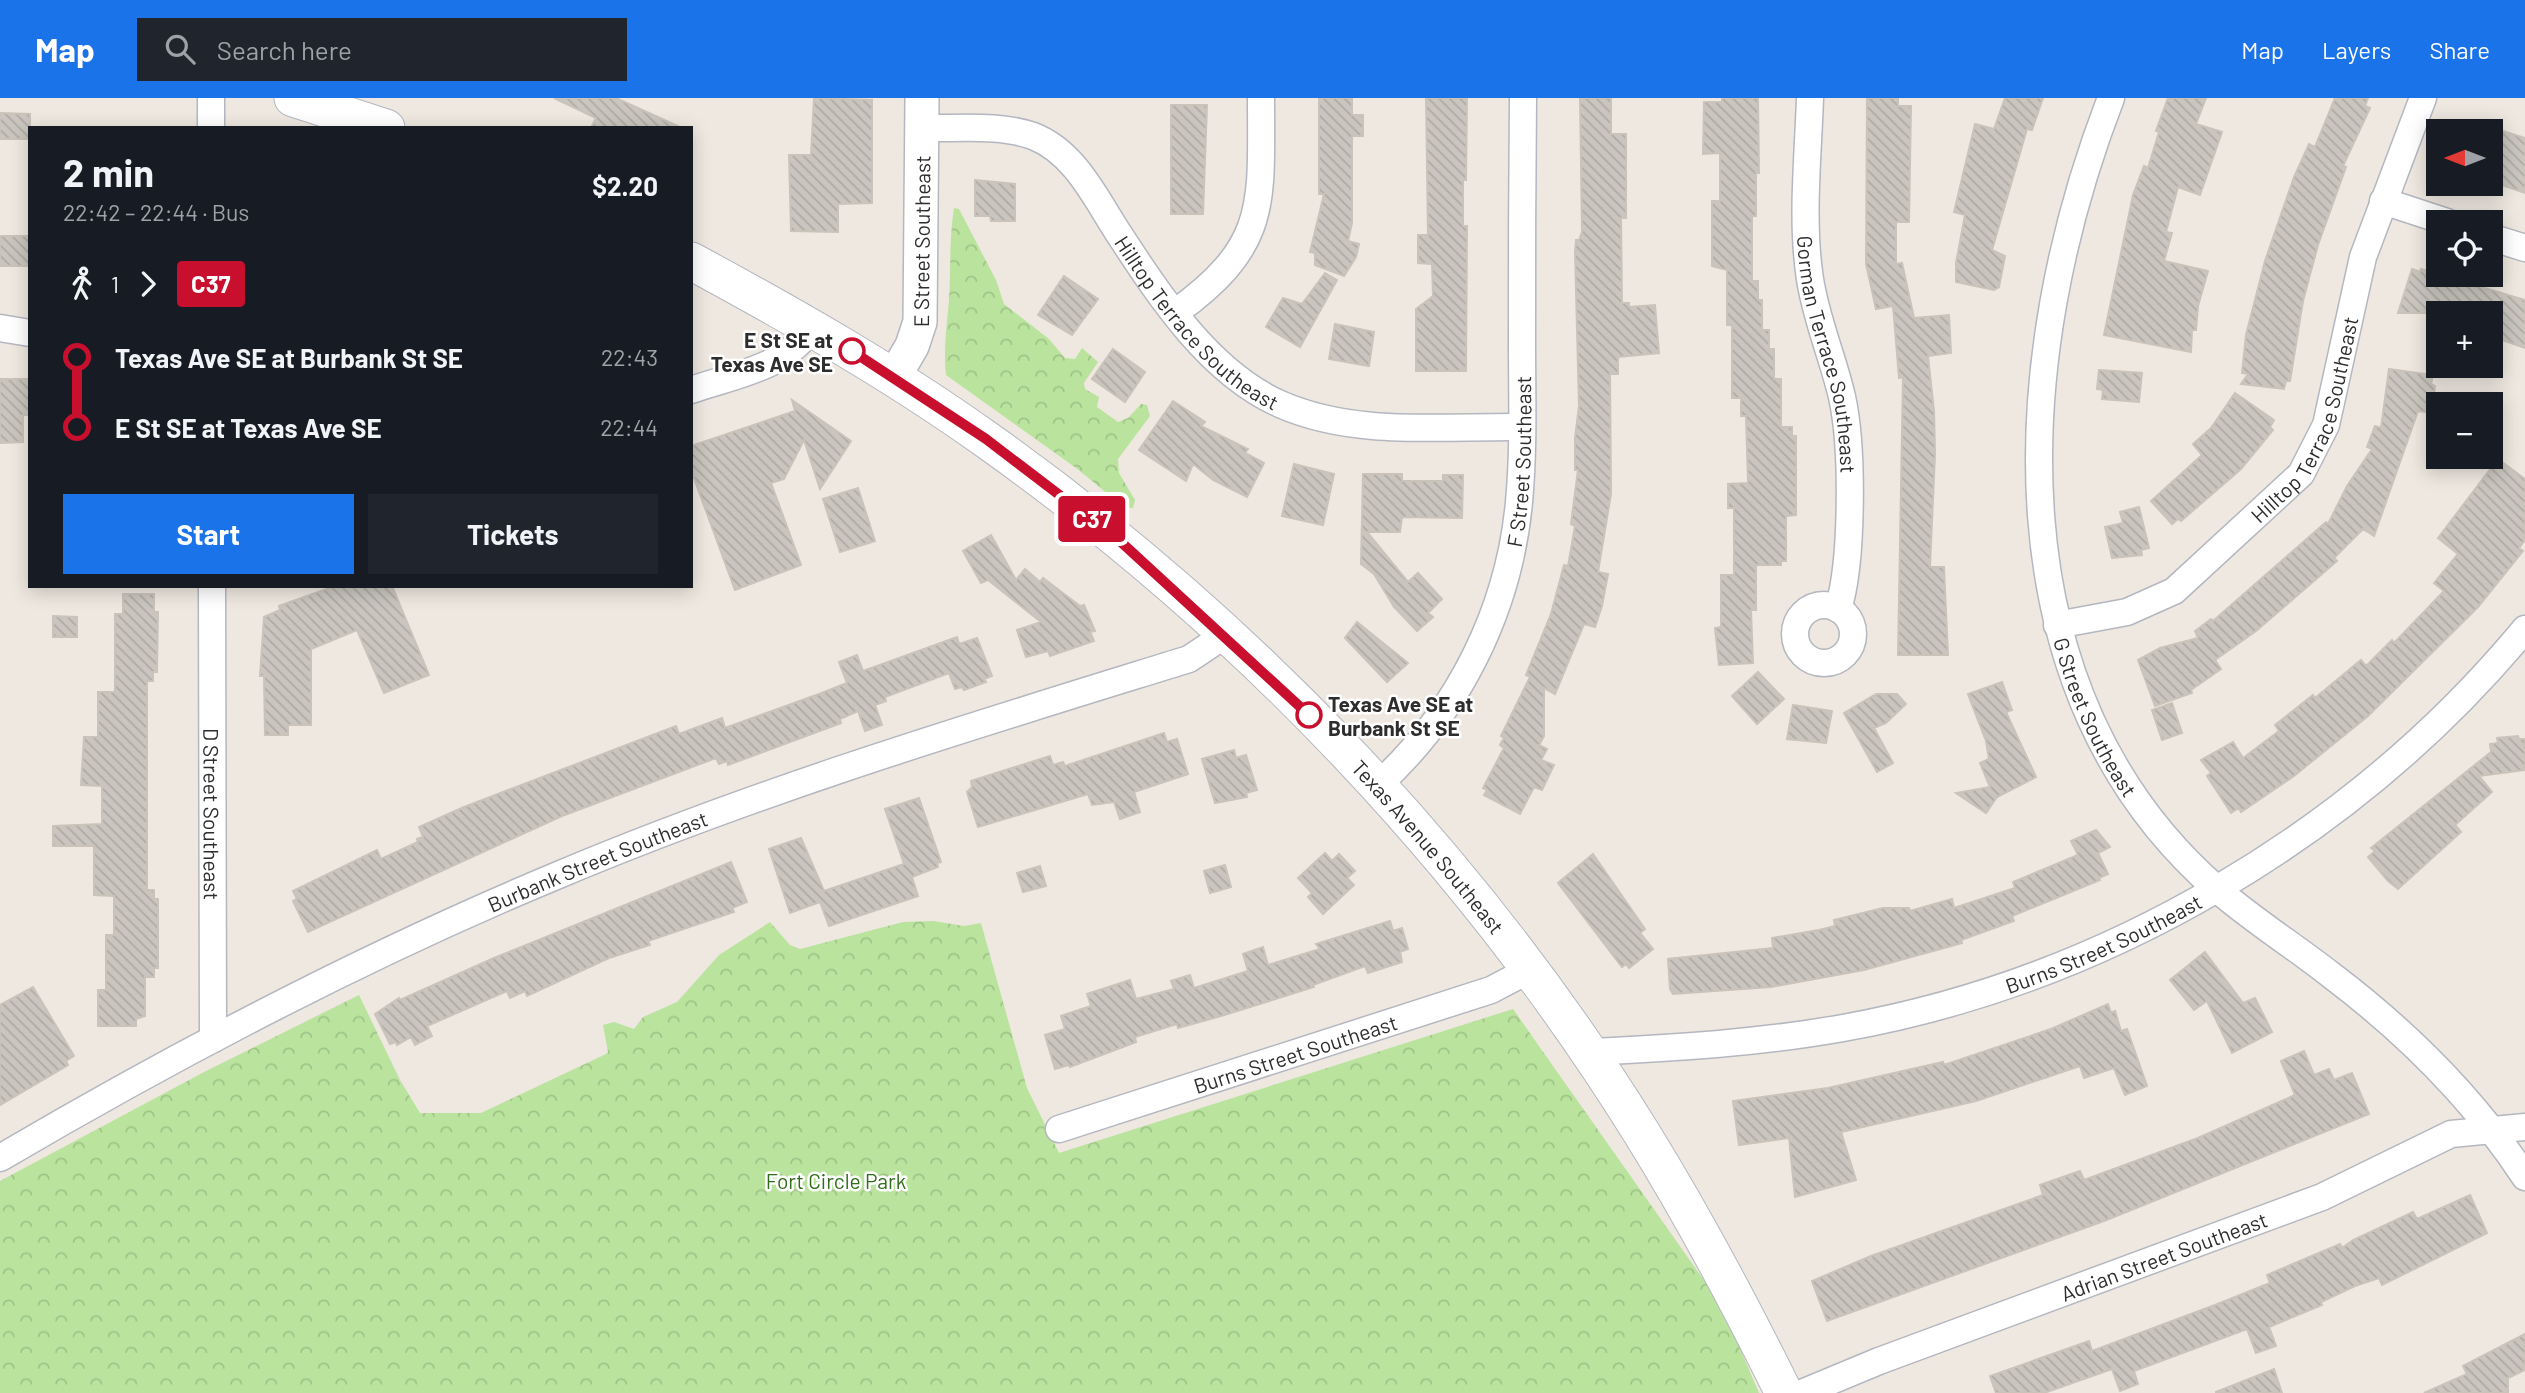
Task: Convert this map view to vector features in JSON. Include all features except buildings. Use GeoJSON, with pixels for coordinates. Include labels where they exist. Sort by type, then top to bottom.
{"type":"FeatureCollection","features":[{"type":"Feature","properties":{"kind":"main road"},"geometry":{"type":"LineString","coordinates":[[293,98],[380,126]]}},
{"type":"Feature","properties":{"kind":"main road","name":"Texas Avenue Southeast"},"geometry":{"type":"LineString","coordinates":[[693,262],[812,326],[894,377],[986,439],[1078,508],[1121,542],[1225,635],[1378,785],[1436,851],[1530,970],[1589,1052],[1677,1192],[1784,1393]]}},
{"type":"Feature","properties":{"kind":"street"},"geometry":{"type":"LineString","coordinates":[[211,98],[211,126]]}},
{"type":"Feature","properties":{"kind":"street"},"geometry":{"type":"LineString","coordinates":[[1176,312],[1220,277],[1244,247],[1255,221],[1261,189],[1261,98]]}},
{"type":"Feature","properties":{"kind":"street","name":"F Street Southeast"},"geometry":{"type":"LineString","coordinates":[[1378,785],[1407,757],[1445,709],[1486,633],[1513,543],[1519,502],[1521,427],[1523,98]]}},
{"type":"Feature","properties":{"kind":"street","name":"Gorman Terrace Southeast"},"geometry":{"type":"LineString","coordinates":[[1810,98],[1808,265],[1814,302],[1843,401],[1848,434],[1846,570],[1838,609]]}},
{"type":"Feature","properties":{"kind":"street","name":"G Street Southeast"},"geometry":{"type":"LineString","coordinates":[[2111,98],[2072,216],[2055,296],[2040,406],[2040,519],[2057,625],[2079,692],[2112,759],[2152,819],[2216,888],[2329,973],[2384,1019],[2460,1091],[2525,1177]]}},
{"type":"Feature","properties":{"kind":"street","name":"Hilltop Terrace Southeast"},"geometry":{"type":"LineString","coordinates":[[2057,625],[2127,612],[2174,591],[2301,474],[2318,446],[2330,415],[2356,280],[2423,98]]}},
{"type":"Feature","properties":{"kind":"street","name":"Hilltop Terrace Southeast"},"geometry":{"type":"LineString","coordinates":[[922,113],[1022,133],[1058,150],[1076,169],[1126,245],[1218,365],[1252,390],[1289,408],[1325,418],[1367,425],[1521,427]]}},
{"type":"Feature","properties":{"kind":"street","name":"E Street Southeast"},"geometry":{"type":"LineString","coordinates":[[894,377],[912,346],[919,322],[922,113]]}},
{"type":"Feature","properties":{"kind":"street"},"geometry":{"type":"LineString","coordinates":[[2383,201],[2426,215]]}},
{"type":"Feature","properties":{"kind":"street"},"geometry":{"type":"LineString","coordinates":[[2503,241],[2525,248]]}},
{"type":"Feature","properties":{"kind":"street"},"geometry":{"type":"LineString","coordinates":[[693,389],[780,360],[797,347],[812,326]]}},
{"type":"Feature","properties":{"kind":"street"},"geometry":{"type":"LineString","coordinates":[[0,328],[28,333]]}},
{"type":"Feature","properties":{"kind":"street","name":"D Street Southeast"},"geometry":{"type":"LineString","coordinates":[[212,588],[212,1039]]}},
{"type":"Feature","properties":{"kind":"street","name":"Burns Street Southeast"},"geometry":{"type":"LineString","coordinates":[[1589,1052],[1680,1048],[1774,1038],[1907,1014],[2050,969],[2126,936],[2216,888],[2305,832],[2366,786],[2465,696],[2525,629]]}},
{"type":"Feature","properties":{"kind":"street","name":"Burbank Street Southeast"},"geometry":{"type":"LineString","coordinates":[[0,1158],[107,1095],[212,1039],[418,936],[570,870],[783,789],[1189,659],[1225,635]]}},
{"type":"Feature","properties":{"kind":"street","name":"Burns Street Southeast"},"geometry":{"type":"LineString","coordinates":[[1059,1129],[1491,990],[1530,970]]}},
{"type":"Feature","properties":{"kind":"street","name":"Adrian Street Southeast"},"geometry":{"type":"LineString","coordinates":[[1802,1393],[2322,1197],[2451,1134],[2490,1128],[2525,1127]]}},
{"type":"Feature","properties":{"kind":"green space"},"geometry":{"type":"Polygon","coordinates":[[[954,208],[959,209],[996,280],[1004,304],[1049,339],[1065,358],[1075,359],[1082,348],[1098,362],[1084,383],[1085,389],[1099,397],[1097,407],[1118,422],[1128,418],[1141,404],[1147,405],[1150,416],[1118,459],[1119,473],[1135,500],[1133,508],[1124,507],[1076,468],[946,375],[945,347],[954,208]]]}},
{"type":"Feature","properties":{"kind":"green space","name":"Fort Circle Park"},"geometry":{"type":"Polygon","coordinates":[[[933,921],[964,926],[981,923],[1027,1088],[1059,1153],[1513,1009],[1722,1306],[1759,1393],[0,1393],[0,1181],[206,1071],[359,995],[400,1080],[420,1113],[481,1113],[606,1054],[608,1052],[603,1025],[614,1022],[634,1029],[643,1017],[677,1002],[719,955],[770,922],[790,945],[800,949],[903,922],[933,921]]]}},
{"type":"Feature","properties":{"kind":"bus line","name":"C37"},"geometry":{"type":"LineString","coordinates":[[852,351],[986,439],[1121,542],[1309,715]]}},
{"type":"Feature","properties":{"kind":"place","name":"E St SE at Texas Ave SE"},"geometry":{"type":"Point","coordinates":[852,351]}},
{"type":"Feature","properties":{"kind":"place","name":"Texas Ave SE at Burbank St SE"},"geometry":{"type":"Point","coordinates":[1309,715]}}]}
